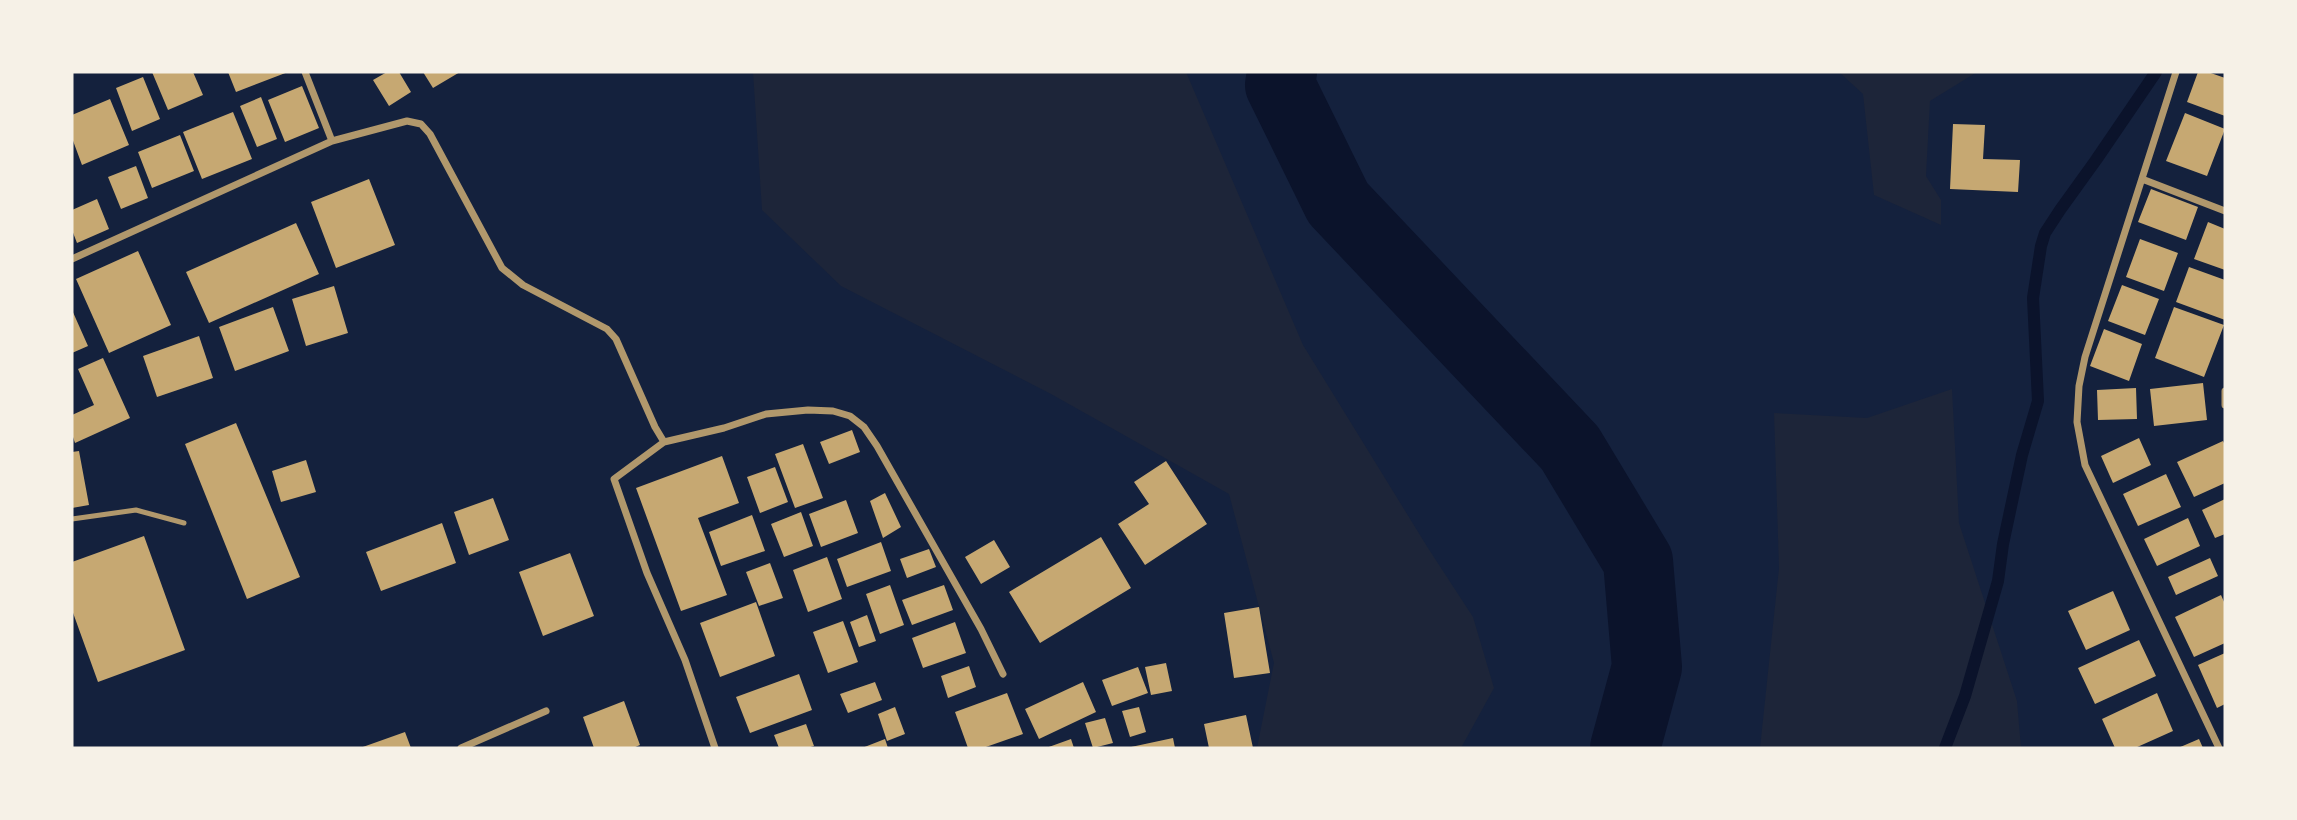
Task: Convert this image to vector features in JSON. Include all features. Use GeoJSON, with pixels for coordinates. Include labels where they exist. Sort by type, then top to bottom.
{"type":"FeatureCollection","features":[{"type":"Feature","properties":{"kind":"street"},"geometry":{"type":"LineString","coordinates":[[305,72],[332,141]]}},
{"type":"Feature","properties":{"kind":"street"},"geometry":{"type":"LineString","coordinates":[[2176,72],[2085,357],[2079,386],[2077,422],[2085,466],[2220,748]]}},
{"type":"Feature","properties":{"kind":"street"},"geometry":{"type":"LineString","coordinates":[[72,259],[332,141],[407,121],[421,124],[430,134],[502,268],[523,285],[607,329],[616,339],[664,442]]}},
{"type":"Feature","properties":{"kind":"street"},"geometry":{"type":"LineString","coordinates":[[2143,179],[2225,211]]}},
{"type":"Feature","properties":{"kind":"street"},"geometry":{"type":"LineString","coordinates":[[2225,391],[2225,405]]}},
{"type":"Feature","properties":{"kind":"street"},"geometry":{"type":"LineString","coordinates":[[715,748],[685,660],[647,573],[614,479],[664,442],[724,428],[766,414],[832,411],[850,416],[864,427],[974,617],[1003,674]]}},
{"type":"Feature","properties":{"kind":"street"},"geometry":{"type":"LineString","coordinates":[[461,748],[546,711]]}},
{"type":"Feature","properties":{"kind":"lane"},"geometry":{"type":"LineString","coordinates":[[72,519],[136,510],[184,523]]}},
{"type":"Feature","properties":{"kind":"shaded area"},"geometry":{"type":"Polygon","coordinates":[[[753,72],[1186,72],[1303,345],[1473,617],[1494,688],[1461,748],[1257,748],[1274,663],[1229,494],[1051,394],[841,286],[762,210],[753,72]]]}},
{"type":"Feature","properties":{"kind":"shaded area"},"geometry":{"type":"Polygon","coordinates":[[[1839,72],[1977,72],[1930,101],[1926,176],[1941,200],[1941,225],[1874,195],[1863,94],[1839,72]]]}},
{"type":"Feature","properties":{"kind":"shaded area"},"geometry":{"type":"Polygon","coordinates":[[[1952,389],[1959,523],[2017,701],[2021,748],[1760,748],[1779,568],[1774,413],[1867,418],[1952,389]]]}},
{"type":"Feature","properties":{"kind":"building"},"geometry":{"type":"Polygon","coordinates":[[[152,72],[193,72],[203,95],[168,110],[152,72]]]}},
{"type":"Feature","properties":{"kind":"building"},"geometry":{"type":"Polygon","coordinates":[[[228,72],[288,72],[236,92],[228,72]]]}},
{"type":"Feature","properties":{"kind":"building"},"geometry":{"type":"Polygon","coordinates":[[[387,72],[399,72],[411,92],[389,106],[373,80],[387,72]]]}},
{"type":"Feature","properties":{"kind":"building"},"geometry":{"type":"Polygon","coordinates":[[[423,72],[460,72],[433,88],[423,72]]]}},
{"type":"Feature","properties":{"kind":"building"},"geometry":{"type":"Polygon","coordinates":[[[2198,72],[2208,72],[2225,78],[2225,116],[2187,102],[2198,72]]]}},
{"type":"Feature","properties":{"kind":"building"},"geometry":{"type":"Polygon","coordinates":[[[143,77],[160,119],[132,131],[116,88],[143,77]]]}},
{"type":"Feature","properties":{"kind":"building"},"geometry":{"type":"Polygon","coordinates":[[[302,86],[319,128],[285,142],[268,100],[302,86]]]}},
{"type":"Feature","properties":{"kind":"building"},"geometry":{"type":"Polygon","coordinates":[[[261,97],[277,139],[257,147],[240,106],[261,97]]]}},
{"type":"Feature","properties":{"kind":"building"},"geometry":{"type":"Polygon","coordinates":[[[110,99],[129,145],[82,165],[72,138],[72,115],[110,99]]]}},
{"type":"Feature","properties":{"kind":"building"},"geometry":{"type":"Polygon","coordinates":[[[233,112],[252,159],[202,179],[183,132],[233,112]]]}},
{"type":"Feature","properties":{"kind":"building"},"geometry":{"type":"Polygon","coordinates":[[[2185,113],[2225,129],[2207,176],[2166,161],[2185,113]]]}},
{"type":"Feature","properties":{"kind":"building"},"geometry":{"type":"Polygon","coordinates":[[[1953,124],[1985,125],[1983,159],[2020,160],[2018,192],[1950,189],[1953,124]]]}},
{"type":"Feature","properties":{"kind":"building"},"geometry":{"type":"Polygon","coordinates":[[[180,135],[194,171],[152,188],[138,152],[180,135]]]}},
{"type":"Feature","properties":{"kind":"building"},"geometry":{"type":"Polygon","coordinates":[[[136,166],[148,198],[121,209],[108,177],[136,166]]]}},
{"type":"Feature","properties":{"kind":"building"},"geometry":{"type":"Polygon","coordinates":[[[369,179],[395,245],[336,268],[311,202],[369,179]]]}},
{"type":"Feature","properties":{"kind":"building"},"geometry":{"type":"Polygon","coordinates":[[[2151,189],[2198,207],[2186,240],[2138,222],[2151,189]]]}},
{"type":"Feature","properties":{"kind":"building"},"geometry":{"type":"Polygon","coordinates":[[[97,199],[109,229],[77,243],[72,230],[72,210],[97,199]]]}},
{"type":"Feature","properties":{"kind":"building"},"geometry":{"type":"Polygon","coordinates":[[[2208,222],[2225,229],[2225,270],[2194,259],[2208,222]]]}},
{"type":"Feature","properties":{"kind":"building"},"geometry":{"type":"Polygon","coordinates":[[[296,223],[319,274],[209,323],[186,272],[296,223]]]}},
{"type":"Feature","properties":{"kind":"building"},"geometry":{"type":"Polygon","coordinates":[[[2140,239],[2178,253],[2164,291],[2126,277],[2140,239]]]}},
{"type":"Feature","properties":{"kind":"building"},"geometry":{"type":"Polygon","coordinates":[[[138,251],[171,325],[109,353],[76,279],[138,251]]]}},
{"type":"Feature","properties":{"kind":"building"},"geometry":{"type":"Polygon","coordinates":[[[2189,267],[2225,280],[2225,320],[2176,302],[2189,267]]]}},
{"type":"Feature","properties":{"kind":"building"},"geometry":{"type":"Polygon","coordinates":[[[2122,285],[2159,299],[2145,335],[2108,321],[2122,285]]]}},
{"type":"Feature","properties":{"kind":"building"},"geometry":{"type":"Polygon","coordinates":[[[334,286],[348,333],[306,346],[292,299],[334,286]]]}},
{"type":"Feature","properties":{"kind":"building"},"geometry":{"type":"Polygon","coordinates":[[[273,307],[289,351],[235,371],[219,327],[273,307]]]}},
{"type":"Feature","properties":{"kind":"building"},"geometry":{"type":"Polygon","coordinates":[[[2174,307],[2224,325],[2204,377],[2155,358],[2174,307]]]}},
{"type":"Feature","properties":{"kind":"building"},"geometry":{"type":"Polygon","coordinates":[[[72,310],[88,346],[72,353],[72,310]]]}},
{"type":"Feature","properties":{"kind":"building"},"geometry":{"type":"Polygon","coordinates":[[[2104,329],[2142,344],[2129,381],[2090,366],[2104,329]]]}},
{"type":"Feature","properties":{"kind":"building"},"geometry":{"type":"Polygon","coordinates":[[[199,336],[213,378],[157,397],[143,356],[199,336]]]}},
{"type":"Feature","properties":{"kind":"building"},"geometry":{"type":"Polygon","coordinates":[[[103,358],[130,418],[75,443],[72,415],[94,405],[78,369],[103,358]]]}},
{"type":"Feature","properties":{"kind":"building"},"geometry":{"type":"Polygon","coordinates":[[[2203,383],[2207,420],[2154,426],[2150,389],[2203,383]]]}},
{"type":"Feature","properties":{"kind":"building"},"geometry":{"type":"Polygon","coordinates":[[[2136,388],[2137,419],[2098,420],[2097,390],[2136,388]]]}},
{"type":"Feature","properties":{"kind":"building"},"geometry":{"type":"Polygon","coordinates":[[[236,423],[300,577],[247,599],[185,444],[236,423]]]}},
{"type":"Feature","properties":{"kind":"building"},"geometry":{"type":"Polygon","coordinates":[[[852,430],[860,452],[829,464],[820,442],[852,430]]]}},
{"type":"Feature","properties":{"kind":"building"},"geometry":{"type":"Polygon","coordinates":[[[2139,438],[2151,465],[2113,483],[2101,456],[2139,438]]]}},
{"type":"Feature","properties":{"kind":"building"},"geometry":{"type":"Polygon","coordinates":[[[2223,441],[2225,483],[2194,497],[2177,462],[2223,441]]]}},
{"type":"Feature","properties":{"kind":"building"},"geometry":{"type":"Polygon","coordinates":[[[803,444],[823,498],[795,508],[775,454],[803,444]]]}},
{"type":"Feature","properties":{"kind":"building"},"geometry":{"type":"Polygon","coordinates":[[[79,451],[89,505],[72,508],[72,452],[79,451]]]}},
{"type":"Feature","properties":{"kind":"building"},"geometry":{"type":"Polygon","coordinates":[[[722,456],[739,503],[698,518],[727,595],[681,611],[636,488],[722,456]]]}},
{"type":"Feature","properties":{"kind":"building"},"geometry":{"type":"Polygon","coordinates":[[[306,460],[316,492],[281,502],[272,471],[306,460]]]}},
{"type":"Feature","properties":{"kind":"building"},"geometry":{"type":"Polygon","coordinates":[[[1166,461],[1207,524],[1145,565],[1118,524],[1149,504],[1134,482],[1166,461]]]}},
{"type":"Feature","properties":{"kind":"building"},"geometry":{"type":"Polygon","coordinates":[[[775,467],[788,502],[760,513],[747,477],[775,467]]]}},
{"type":"Feature","properties":{"kind":"building"},"geometry":{"type":"Polygon","coordinates":[[[2166,474],[2181,507],[2138,526],[2123,494],[2166,474]]]}},
{"type":"Feature","properties":{"kind":"building"},"geometry":{"type":"Polygon","coordinates":[[[885,493],[901,527],[883,538],[870,501],[885,493]]]}},
{"type":"Feature","properties":{"kind":"building"},"geometry":{"type":"Polygon","coordinates":[[[493,498],[509,540],[469,555],[454,512],[493,498]]]}},
{"type":"Feature","properties":{"kind":"building"},"geometry":{"type":"Polygon","coordinates":[[[2225,499],[2225,534],[2215,538],[2202,510],[2225,499]]]}},
{"type":"Feature","properties":{"kind":"building"},"geometry":{"type":"Polygon","coordinates":[[[846,500],[858,533],[821,547],[809,514],[846,500]]]}},
{"type":"Feature","properties":{"kind":"building"},"geometry":{"type":"Polygon","coordinates":[[[801,512],[813,546],[784,557],[771,524],[801,512]]]}},
{"type":"Feature","properties":{"kind":"building"},"geometry":{"type":"Polygon","coordinates":[[[752,515],[765,551],[721,566],[709,532],[752,515]]]}},
{"type":"Feature","properties":{"kind":"building"},"geometry":{"type":"Polygon","coordinates":[[[2188,518],[2200,546],[2157,566],[2144,539],[2188,518]]]}},
{"type":"Feature","properties":{"kind":"building"},"geometry":{"type":"Polygon","coordinates":[[[442,523],[456,563],[381,591],[366,552],[442,523]]]}},
{"type":"Feature","properties":{"kind":"building"},"geometry":{"type":"Polygon","coordinates":[[[144,536],[185,650],[98,682],[72,610],[72,562],[144,536]]]}},
{"type":"Feature","properties":{"kind":"building"},"geometry":{"type":"Polygon","coordinates":[[[1101,537],[1131,588],[1040,643],[1009,592],[1101,537]]]}},
{"type":"Feature","properties":{"kind":"building"},"geometry":{"type":"Polygon","coordinates":[[[994,540],[1010,567],[981,584],[965,557],[994,540]]]}},
{"type":"Feature","properties":{"kind":"building"},"geometry":{"type":"Polygon","coordinates":[[[881,542],[891,571],[847,587],[837,559],[881,542]]]}},
{"type":"Feature","properties":{"kind":"building"},"geometry":{"type":"Polygon","coordinates":[[[929,549],[936,567],[907,578],[900,559],[929,549]]]}},
{"type":"Feature","properties":{"kind":"building"},"geometry":{"type":"Polygon","coordinates":[[[570,553],[594,616],[543,636],[519,572],[570,553]]]}},
{"type":"Feature","properties":{"kind":"building"},"geometry":{"type":"Polygon","coordinates":[[[827,557],[842,599],[808,612],[793,570],[827,557]]]}},
{"type":"Feature","properties":{"kind":"building"},"geometry":{"type":"Polygon","coordinates":[[[2210,558],[2218,576],[2176,595],[2168,577],[2210,558]]]}},
{"type":"Feature","properties":{"kind":"building"},"geometry":{"type":"Polygon","coordinates":[[[770,563],[783,598],[759,606],[746,572],[770,563]]]}},
{"type":"Feature","properties":{"kind":"building"},"geometry":{"type":"Polygon","coordinates":[[[890,585],[904,625],[880,634],[866,594],[890,585]]]}},
{"type":"Feature","properties":{"kind":"building"},"geometry":{"type":"Polygon","coordinates":[[[944,585],[953,610],[912,625],[902,600],[944,585]]]}},
{"type":"Feature","properties":{"kind":"building"},"geometry":{"type":"Polygon","coordinates":[[[2113,591],[2130,630],[2086,650],[2068,611],[2113,591]]]}},
{"type":"Feature","properties":{"kind":"building"},"geometry":{"type":"Polygon","coordinates":[[[2221,595],[2225,604],[2225,643],[2194,657],[2175,617],[2221,595]]]}},
{"type":"Feature","properties":{"kind":"building"},"geometry":{"type":"Polygon","coordinates":[[[756,602],[775,656],[720,677],[700,623],[756,602]]]}},
{"type":"Feature","properties":{"kind":"building"},"geometry":{"type":"Polygon","coordinates":[[[1259,607],[1270,673],[1234,678],[1224,613],[1259,607]]]}},
{"type":"Feature","properties":{"kind":"building"},"geometry":{"type":"Polygon","coordinates":[[[867,615],[876,641],[859,647],[850,622],[867,615]]]}},
{"type":"Feature","properties":{"kind":"building"},"geometry":{"type":"Polygon","coordinates":[[[843,621],[858,662],[828,673],[813,632],[843,621]]]}},
{"type":"Feature","properties":{"kind":"building"},"geometry":{"type":"Polygon","coordinates":[[[955,622],[966,653],[923,668],[912,638],[955,622]]]}},
{"type":"Feature","properties":{"kind":"building"},"geometry":{"type":"Polygon","coordinates":[[[2139,640],[2156,676],[2095,704],[2078,668],[2139,640]]]}},
{"type":"Feature","properties":{"kind":"building"},"geometry":{"type":"Polygon","coordinates":[[[2225,653],[2225,704],[2217,708],[2198,665],[2225,653]]]}},
{"type":"Feature","properties":{"kind":"building"},"geometry":{"type":"Polygon","coordinates":[[[1166,663],[1172,691],[1151,695],[1145,667],[1166,663]]]}},
{"type":"Feature","properties":{"kind":"building"},"geometry":{"type":"Polygon","coordinates":[[[969,666],[976,687],[948,698],[941,676],[969,666]]]}},
{"type":"Feature","properties":{"kind":"building"},"geometry":{"type":"Polygon","coordinates":[[[1138,667],[1148,693],[1112,706],[1102,680],[1138,667]]]}},
{"type":"Feature","properties":{"kind":"building"},"geometry":{"type":"Polygon","coordinates":[[[799,674],[812,710],[750,733],[736,697],[799,674]]]}},
{"type":"Feature","properties":{"kind":"building"},"geometry":{"type":"Polygon","coordinates":[[[875,682],[882,700],[848,713],[840,694],[875,682]]]}},
{"type":"Feature","properties":{"kind":"building"},"geometry":{"type":"Polygon","coordinates":[[[1083,682],[1096,712],[1039,739],[1025,709],[1083,682]]]}},
{"type":"Feature","properties":{"kind":"building"},"geometry":{"type":"Polygon","coordinates":[[[1007,693],[1023,734],[983,748],[968,748],[955,712],[1007,693]]]}},
{"type":"Feature","properties":{"kind":"building"},"geometry":{"type":"Polygon","coordinates":[[[2157,693],[2173,731],[2135,748],[2115,748],[2102,719],[2157,693]]]}},
{"type":"Feature","properties":{"kind":"building"},"geometry":{"type":"Polygon","coordinates":[[[624,701],[640,745],[633,748],[594,748],[583,717],[624,701]]]}},
{"type":"Feature","properties":{"kind":"building"},"geometry":{"type":"Polygon","coordinates":[[[895,707],[905,734],[887,741],[878,714],[895,707]]]}},
{"type":"Feature","properties":{"kind":"building"},"geometry":{"type":"Polygon","coordinates":[[[1139,707],[1146,732],[1130,737],[1122,711],[1139,707]]]}},
{"type":"Feature","properties":{"kind":"building"},"geometry":{"type":"Polygon","coordinates":[[[1246,715],[1253,748],[1209,748],[1204,724],[1246,715]]]}},
{"type":"Feature","properties":{"kind":"building"},"geometry":{"type":"Polygon","coordinates":[[[1105,718],[1113,743],[1093,748],[1085,723],[1105,718]]]}},
{"type":"Feature","properties":{"kind":"building"},"geometry":{"type":"Polygon","coordinates":[[[806,724],[814,746],[779,748],[774,735],[806,724]]]}},
{"type":"Feature","properties":{"kind":"building"},"geometry":{"type":"Polygon","coordinates":[[[405,732],[411,748],[360,748],[405,732]]]}},
{"type":"Feature","properties":{"kind":"building"},"geometry":{"type":"Polygon","coordinates":[[[1173,738],[1175,748],[1131,748],[1131,747],[1173,738]]]}},
{"type":"Feature","properties":{"kind":"building"},"geometry":{"type":"Polygon","coordinates":[[[885,739],[888,748],[862,748],[885,739]]]}},
{"type":"Feature","properties":{"kind":"building"},"geometry":{"type":"Polygon","coordinates":[[[1071,739],[1074,748],[1046,748],[1071,739]]]}},
{"type":"Feature","properties":{"kind":"building"},"geometry":{"type":"Polygon","coordinates":[[[2199,739],[2203,748],[2178,748],[2199,739]]]}},
{"type":"Feature","properties":{"kind":"waterway"},"geometry":{"type":"LineString","coordinates":[[1282,72],[1280,85],[1338,203],[1570,448],[1638,561],[1647,667],[1625,748]]}},
{"type":"Feature","properties":{"kind":"waterway"},"geometry":{"type":"LineString","coordinates":[[1945,748],[1965,696],[1998,581],[2022,455],[2038,401],[2033,298],[2045,233],[2156,72]]}}]}
